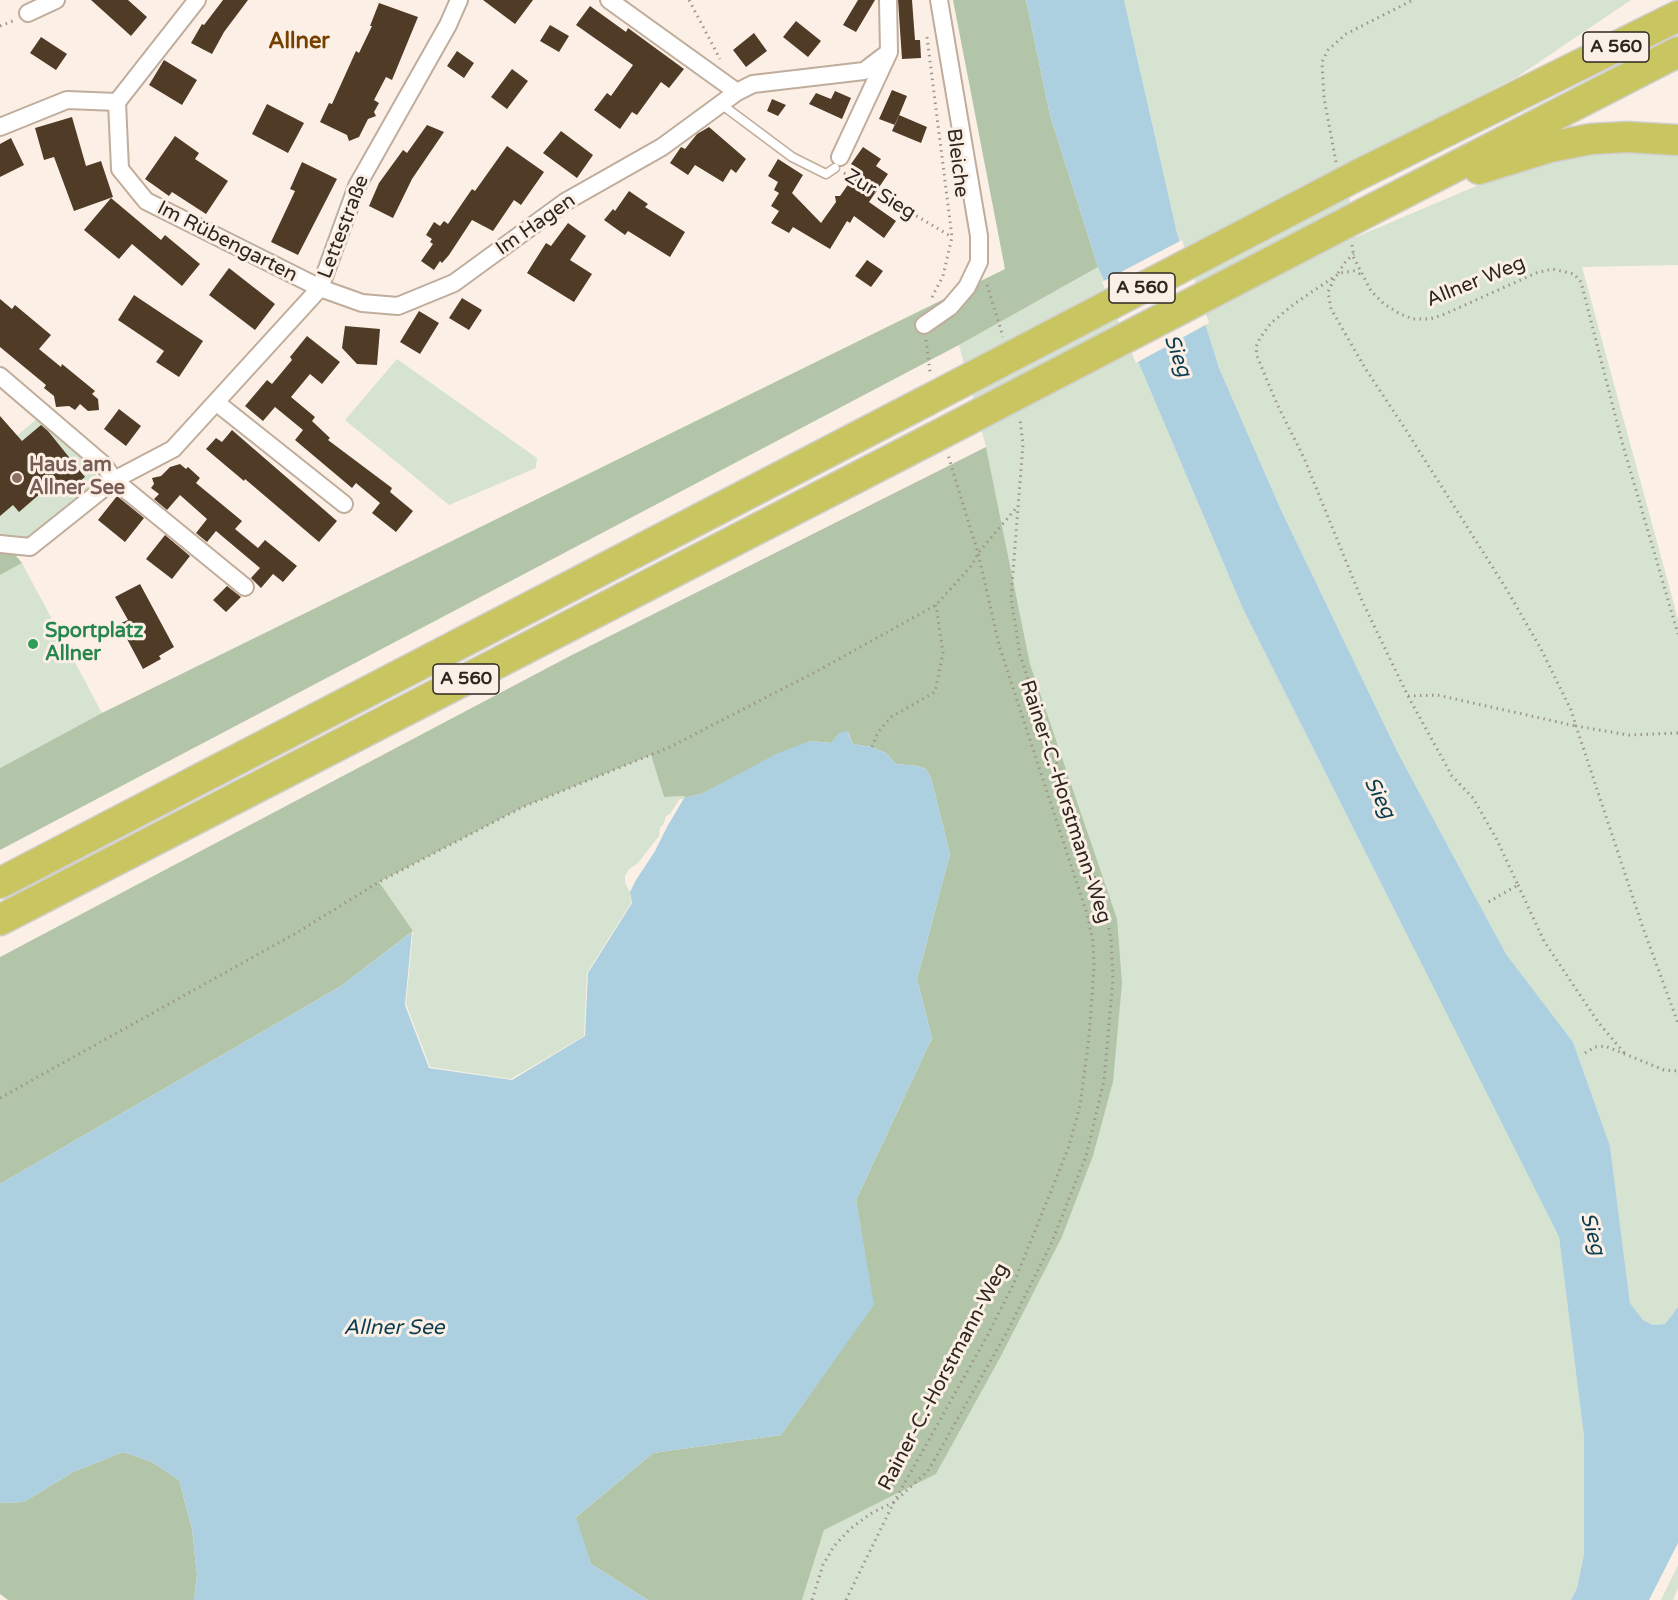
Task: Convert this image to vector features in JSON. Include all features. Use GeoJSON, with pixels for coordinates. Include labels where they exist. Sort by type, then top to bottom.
{"type":"FeatureCollection","features":[{"type":"Feature","properties":{"kind":"highway"},"geometry":{"type":"LineString","coordinates":[[1553,78],[1643,20],[1666,0]]}},
{"type":"Feature","properties":{"kind":"highway","name":"A 560"},"geometry":{"type":"LineString","coordinates":[[0,883],[926,401],[1347,170],[1553,78],[1678,16]]}},
{"type":"Feature","properties":{"kind":"highway","name":"A 560"},"geometry":{"type":"LineString","coordinates":[[0,920],[1678,52]]}},
{"type":"Feature","properties":{"kind":"highway"},"geometry":{"type":"LineString","coordinates":[[1413,188],[1550,147],[1591,139],[1627,137],[1678,140]]}},
{"type":"Feature","properties":{"kind":"street"},"geometry":{"type":"LineString","coordinates":[[28,13],[56,0]]}},
{"type":"Feature","properties":{"kind":"street","name":"Lettestraße"},"geometry":{"type":"LineString","coordinates":[[0,544],[30,547],[114,480],[173,449],[320,288],[357,186],[448,25],[459,0]]}},
{"type":"Feature","properties":{"kind":"street"},"geometry":{"type":"LineString","coordinates":[[609,0],[737,92]]}},
{"type":"Feature","properties":{"kind":"street"},"geometry":{"type":"LineString","coordinates":[[838,162],[889,51],[888,0]]}},
{"type":"Feature","properties":{"kind":"street"},"geometry":{"type":"LineString","coordinates":[[924,325],[950,307],[967,287],[979,262],[979,236],[939,0]]}},
{"type":"Feature","properties":{"kind":"street"},"geometry":{"type":"LineString","coordinates":[[0,127],[67,100],[117,102],[189,2]]}},
{"type":"Feature","properties":{"kind":"street","name":"Im Hagen"},"geometry":{"type":"LineString","coordinates":[[320,288],[362,303],[398,306],[454,283],[565,202],[662,147],[737,92],[753,84],[864,71],[889,51]]}},
{"type":"Feature","properties":{"kind":"street","name":"Im Rübengarten"},"geometry":{"type":"LineString","coordinates":[[117,102],[120,169],[146,201],[320,288]]}},
{"type":"Feature","properties":{"kind":"street"},"geometry":{"type":"LineString","coordinates":[[0,376],[104,465],[114,480],[245,587]]}},
{"type":"Feature","properties":{"kind":"street"},"geometry":{"type":"LineString","coordinates":[[217,403],[344,504]]}},
{"type":"Feature","properties":{"kind":"lane","name":"Zur Sieg"},"geometry":{"type":"LineString","coordinates":[[721,104],[792,157],[826,174],[838,162]]}},
{"type":"Feature","properties":{"kind":"path"},"geometry":{"type":"LineString","coordinates":[[689,0],[721,61]]}},
{"type":"Feature","properties":{"kind":"path"},"geometry":{"type":"LineString","coordinates":[[1347,170],[1324,98],[1322,62],[1328,50],[1346,34],[1413,0]]}},
{"type":"Feature","properties":{"kind":"path","name":"Bleiche"},"geometry":{"type":"LineString","coordinates":[[924,325],[930,298],[943,276],[952,237],[926,31]]}},
{"type":"Feature","properties":{"kind":"path","name":"Zur Sieg"},"geometry":{"type":"LineString","coordinates":[[838,162],[952,237]]}},
{"type":"Feature","properties":{"kind":"path","name":"Allner Weg"},"geometry":{"type":"LineString","coordinates":[[1352,243],[1362,275],[1371,291],[1384,304],[1413,319],[1430,319],[1536,273],[1552,269],[1574,273],[1581,282],[1622,442],[1678,634]]}},
{"type":"Feature","properties":{"kind":"path"},"geometry":{"type":"LineString","coordinates":[[1354,254],[1346,261],[1328,292],[1331,309],[1365,368],[1507,590],[1541,649],[1571,710],[1642,925],[1678,1023]]}},
{"type":"Feature","properties":{"kind":"path"},"geometry":{"type":"LineString","coordinates":[[979,262],[1005,346]]}},
{"type":"Feature","properties":{"kind":"path"},"geometry":{"type":"LineString","coordinates":[[1362,275],[1354,271],[1340,273],[1294,304],[1271,323],[1256,347],[1257,356],[1276,404],[1304,458],[1363,603],[1408,696],[1452,776],[1473,798],[1497,840],[1544,941],[1598,1022],[1625,1054]]}},
{"type":"Feature","properties":{"kind":"path"},"geometry":{"type":"LineString","coordinates":[[924,325],[930,371]]}},
{"type":"Feature","properties":{"kind":"path"},"geometry":{"type":"LineString","coordinates":[[812,1600],[823,1564],[834,1546],[850,1529],[894,1502],[928,1471],[1024,1298],[1051,1244],[1086,1156],[1104,1081],[1113,978],[1111,939],[1104,908],[1020,655],[1011,598],[1023,444],[1019,411]]}},
{"type":"Feature","properties":{"kind":"path","name":"Rainer-C.-Horstmann-Weg"},"geometry":{"type":"LineString","coordinates":[[846,1600],[894,1502],[986,1338],[1013,1285],[1068,1149],[1080,1106],[1089,1037],[1094,966],[1093,940],[1087,914],[999,645],[978,553],[951,470]]}},
{"type":"Feature","properties":{"kind":"path"},"geometry":{"type":"LineString","coordinates":[[0,1098],[298,932],[379,882],[523,807],[670,747],[819,670],[936,605],[972,565],[978,553],[1020,504]]}},
{"type":"Feature","properties":{"kind":"path"},"geometry":{"type":"LineString","coordinates":[[872,747],[878,732],[891,717],[936,692],[943,653],[936,605]]}},
{"type":"Feature","properties":{"kind":"path"},"geometry":{"type":"LineString","coordinates":[[1408,696],[1437,695],[1576,726],[1629,735],[1678,733]]}},
{"type":"Feature","properties":{"kind":"path"},"geometry":{"type":"LineString","coordinates":[[1485,904],[1518,885]]}},
{"type":"Feature","properties":{"kind":"path"},"geometry":{"type":"LineString","coordinates":[[1585,1053],[1595,1047],[1605,1046],[1664,1070],[1678,1071]]}},
{"type":"Feature","properties":{"kind":"green space"},"geometry":{"type":"Polygon","coordinates":[[[953,0],[1026,0],[1050,115],[1098,267],[959,345],[0,850],[0,768],[102,713],[1005,269],[953,0]]]}},
{"type":"Feature","properties":{"kind":"green space"},"geometry":{"type":"Polygon","coordinates":[[[1124,0],[1631,0],[1517,77],[1344,166],[1356,237],[1507,173],[1591,145],[1678,155],[1678,265],[1582,267],[1678,619],[1678,1307],[1665,1324],[1653,1325],[1643,1320],[1630,1303],[1610,1146],[1573,1042],[1506,954],[1398,753],[1281,510],[1219,368],[1177,233],[1124,0]]]}},
{"type":"Feature","properties":{"kind":"green space"},"geometry":{"type":"Polygon","coordinates":[[[1098,267],[1243,609],[1559,1237],[1584,1437],[1584,1554],[1577,1588],[1571,1600],[802,1600],[824,1530],[936,1474],[1000,1358],[1062,1237],[1093,1156],[1113,1082],[1064,767],[1030,664],[986,447],[959,345],[1098,267]]]}},
{"type":"Feature","properties":{"kind":"green space"},"geometry":{"type":"Polygon","coordinates":[[[397,359],[537,458],[536,468],[449,505],[345,420],[397,359]]]}},
{"type":"Feature","properties":{"kind":"green space"},"geometry":{"type":"Polygon","coordinates":[[[39,417],[93,463],[97,477],[95,485],[38,532],[26,538],[2,542],[0,539],[0,450],[39,417]]]}},
{"type":"Feature","properties":{"kind":"green space"},"geometry":{"type":"Polygon","coordinates":[[[986,447],[1030,664],[1117,919],[1122,983],[1113,1082],[1093,1156],[1062,1237],[1000,1358],[936,1474],[824,1530],[802,1600],[648,1600],[591,1564],[575,1518],[653,1453],[781,1435],[873,1305],[856,1200],[932,1038],[917,979],[950,854],[931,778],[926,769],[896,764],[886,753],[872,747],[853,744],[848,732],[839,734],[831,743],[810,741],[701,794],[684,798],[685,796],[664,797],[651,755],[523,807],[379,882],[413,931],[341,986],[0,1184],[0,957],[570,656],[986,447]]]}},
{"type":"Feature","properties":{"kind":"green space"},"geometry":{"type":"Polygon","coordinates":[[[0,537],[22,563],[0,575],[0,537]]]}},
{"type":"Feature","properties":{"kind":"green space","name":"Sportplatz Allner"},"geometry":{"type":"Polygon","coordinates":[[[22,563],[102,713],[0,768],[0,575],[22,563]]]}},
{"type":"Feature","properties":{"kind":"green space"},"geometry":{"type":"Polygon","coordinates":[[[651,755],[664,797],[685,796],[666,816],[660,827],[659,836],[625,876],[631,903],[587,973],[584,1036],[511,1079],[430,1067],[406,1004],[413,931],[379,882],[523,807],[651,755]]]}},
{"type":"Feature","properties":{"kind":"green space"},"geometry":{"type":"Polygon","coordinates":[[[123,1452],[152,1462],[179,1480],[192,1529],[197,1575],[194,1600],[8,1600],[0,1594],[0,1503],[24,1502],[73,1472],[123,1452]]]}},
{"type":"Feature","properties":{"kind":"green space"},"geometry":{"type":"Polygon","coordinates":[[[1678,1565],[1678,1588],[1673,1600],[1661,1600],[1678,1565]]]}},
{"type":"Feature","properties":{"kind":"water","name":"Sieg"},"geometry":{"type":"Polygon","coordinates":[[[1026,0],[1124,0],[1177,233],[1219,368],[1281,510],[1398,753],[1506,954],[1573,1042],[1610,1146],[1630,1303],[1643,1320],[1653,1325],[1665,1324],[1678,1307],[1678,1543],[1649,1600],[1571,1600],[1577,1588],[1584,1554],[1584,1437],[1559,1237],[1243,609],[1098,267],[1050,115],[1026,0]]]}},
{"type":"Feature","properties":{"kind":"water","name":"Allner See"},"geometry":{"type":"Polygon","coordinates":[[[847,731],[853,744],[872,747],[886,753],[896,764],[926,769],[931,778],[950,854],[917,979],[932,1038],[856,1200],[874,1305],[781,1435],[653,1453],[576,1517],[591,1564],[648,1600],[194,1600],[197,1575],[192,1529],[179,1480],[152,1462],[123,1452],[73,1472],[24,1502],[0,1503],[0,1184],[341,986],[412,932],[405,1005],[429,1068],[512,1080],[585,1036],[588,973],[632,903],[630,892],[684,798],[701,794],[776,754],[810,741],[831,743],[839,733],[847,731]]]}},
{"type":"Feature","properties":{"kind":"pier"},"geometry":{"type":"Polygon","coordinates":[[[1182,240],[1209,323],[1136,363],[1102,282],[1182,240]]]}},
{"type":"Feature","properties":{"kind":"building"},"geometry":{"type":"Polygon","coordinates":[[[91,0],[128,0],[147,17],[131,36],[91,0]]]}},
{"type":"Feature","properties":{"kind":"building"},"geometry":{"type":"Polygon","coordinates":[[[223,0],[248,0],[224,32],[212,54],[191,43],[202,24],[204,25],[223,0]]]}},
{"type":"Feature","properties":{"kind":"building"},"geometry":{"type":"Polygon","coordinates":[[[483,0],[533,0],[515,24],[483,0]]]}},
{"type":"Feature","properties":{"kind":"building"},"geometry":{"type":"Polygon","coordinates":[[[858,0],[875,0],[856,32],[843,25],[858,0]]]}},
{"type":"Feature","properties":{"kind":"building"},"geometry":{"type":"Polygon","coordinates":[[[898,0],[912,0],[915,40],[920,40],[921,58],[902,59],[898,0]]]}},
{"type":"Feature","properties":{"kind":"building"},"geometry":{"type":"Polygon","coordinates":[[[379,3],[418,17],[392,80],[386,77],[374,100],[379,103],[374,112],[376,116],[368,119],[359,137],[349,141],[347,135],[320,122],[329,103],[332,104],[356,51],[359,53],[372,26],[370,26],[379,3]]]}},
{"type":"Feature","properties":{"kind":"building"},"geometry":{"type":"Polygon","coordinates":[[[590,6],[626,32],[628,28],[684,69],[669,88],[661,82],[637,115],[632,112],[620,129],[594,110],[607,93],[611,96],[633,65],[576,25],[590,6]]]}},
{"type":"Feature","properties":{"kind":"building"},"geometry":{"type":"Polygon","coordinates":[[[796,21],[821,41],[808,57],[783,37],[796,21]]]}},
{"type":"Feature","properties":{"kind":"building"},"geometry":{"type":"Polygon","coordinates":[[[550,25],[569,36],[559,52],[540,41],[550,25]]]}},
{"type":"Feature","properties":{"kind":"building"},"geometry":{"type":"Polygon","coordinates":[[[754,33],[767,51],[746,67],[733,50],[754,33]]]}},
{"type":"Feature","properties":{"kind":"building"},"geometry":{"type":"Polygon","coordinates":[[[41,37],[67,54],[56,70],[30,53],[41,37]]]}},
{"type":"Feature","properties":{"kind":"building"},"geometry":{"type":"Polygon","coordinates":[[[457,51],[474,63],[464,78],[447,66],[457,51]]]}},
{"type":"Feature","properties":{"kind":"building"},"geometry":{"type":"Polygon","coordinates":[[[164,60],[197,80],[182,105],[149,85],[164,60]]]}},
{"type":"Feature","properties":{"kind":"building"},"geometry":{"type":"Polygon","coordinates":[[[512,69],[528,81],[507,109],[491,97],[512,69]]]}},
{"type":"Feature","properties":{"kind":"building"},"geometry":{"type":"Polygon","coordinates":[[[892,90],[907,96],[895,125],[879,119],[892,90]]]}},
{"type":"Feature","properties":{"kind":"building"},"geometry":{"type":"Polygon","coordinates":[[[835,91],[851,98],[842,119],[809,104],[816,93],[831,99],[835,91]]]}},
{"type":"Feature","properties":{"kind":"building"},"geometry":{"type":"Polygon","coordinates":[[[772,99],[786,105],[778,116],[767,111],[772,99]]]}},
{"type":"Feature","properties":{"kind":"building"},"geometry":{"type":"Polygon","coordinates":[[[267,104],[304,123],[288,153],[252,134],[267,104]]]}},
{"type":"Feature","properties":{"kind":"building"},"geometry":{"type":"Polygon","coordinates":[[[899,115],[927,127],[921,143],[892,131],[899,115]]]}},
{"type":"Feature","properties":{"kind":"building"},"geometry":{"type":"Polygon","coordinates":[[[72,117],[86,166],[101,161],[113,197],[74,211],[54,157],[44,160],[35,128],[72,117]]]}},
{"type":"Feature","properties":{"kind":"building"},"geometry":{"type":"Polygon","coordinates":[[[427,125],[444,132],[412,179],[393,218],[369,206],[379,183],[403,150],[407,153],[427,125]]]}},
{"type":"Feature","properties":{"kind":"building"},"geometry":{"type":"Polygon","coordinates":[[[709,127],[746,159],[736,173],[731,169],[723,182],[695,165],[688,175],[670,163],[681,147],[685,149],[697,134],[709,127]]]}},
{"type":"Feature","properties":{"kind":"building"},"geometry":{"type":"Polygon","coordinates":[[[561,131],[593,155],[577,178],[543,153],[561,131]]]}},
{"type":"Feature","properties":{"kind":"building"},"geometry":{"type":"Polygon","coordinates":[[[175,136],[199,153],[195,159],[228,181],[206,214],[172,192],[169,196],[145,179],[175,136]]]}},
{"type":"Feature","properties":{"kind":"building"},"geometry":{"type":"Polygon","coordinates":[[[11,138],[24,165],[0,177],[0,144],[11,138]]]}},
{"type":"Feature","properties":{"kind":"building"},"geometry":{"type":"Polygon","coordinates":[[[507,146],[544,172],[521,205],[514,200],[493,231],[472,220],[449,255],[442,263],[440,261],[434,270],[421,261],[433,244],[430,242],[432,239],[426,235],[434,222],[440,226],[444,221],[448,224],[472,189],[475,191],[507,146]]]}},
{"type":"Feature","properties":{"kind":"building"},"geometry":{"type":"Polygon","coordinates":[[[863,147],[881,159],[876,166],[888,174],[869,202],[896,221],[884,238],[854,216],[850,223],[847,221],[830,249],[793,227],[789,233],[771,223],[779,211],[771,206],[779,193],[774,190],[778,182],[768,176],[778,159],[803,175],[792,193],[821,223],[836,202],[835,196],[840,196],[859,169],[851,164],[863,147]]]}},
{"type":"Feature","properties":{"kind":"building"},"geometry":{"type":"Polygon","coordinates":[[[302,162],[337,179],[298,255],[271,242],[295,191],[290,189],[302,162]]]}},
{"type":"Feature","properties":{"kind":"building"},"geometry":{"type":"Polygon","coordinates":[[[629,191],[648,204],[645,207],[685,232],[670,257],[628,231],[625,235],[604,220],[613,209],[615,211],[629,191]]]}},
{"type":"Feature","properties":{"kind":"building"},"geometry":{"type":"Polygon","coordinates":[[[111,198],[161,240],[165,235],[200,264],[182,286],[132,244],[119,259],[84,230],[111,198]]]}},
{"type":"Feature","properties":{"kind":"building"},"geometry":{"type":"Polygon","coordinates":[[[568,223],[586,236],[570,260],[592,274],[574,302],[527,273],[546,243],[551,246],[568,223]]]}},
{"type":"Feature","properties":{"kind":"building"},"geometry":{"type":"Polygon","coordinates":[[[867,260],[883,271],[871,287],[855,276],[867,260]]]}},
{"type":"Feature","properties":{"kind":"building"},"geometry":{"type":"Polygon","coordinates":[[[229,268],[275,304],[255,330],[209,295],[229,268]]]}},
{"type":"Feature","properties":{"kind":"building"},"geometry":{"type":"Polygon","coordinates":[[[134,295],[203,341],[179,377],[156,362],[164,351],[118,320],[134,295]]]}},
{"type":"Feature","properties":{"kind":"building"},"geometry":{"type":"Polygon","coordinates":[[[462,298],[482,310],[469,330],[449,318],[462,298]]]}},
{"type":"Feature","properties":{"kind":"building"},"geometry":{"type":"Polygon","coordinates":[[[0,299],[12,309],[15,305],[51,335],[39,349],[61,367],[62,364],[95,391],[92,394],[98,399],[99,410],[88,411],[80,404],[75,410],[69,406],[56,407],[54,396],[44,388],[46,385],[0,347],[0,299]]]}},
{"type":"Feature","properties":{"kind":"building"},"geometry":{"type":"Polygon","coordinates":[[[419,311],[439,323],[420,354],[400,342],[419,311]]]}},
{"type":"Feature","properties":{"kind":"building"},"geometry":{"type":"Polygon","coordinates":[[[345,326],[380,329],[377,365],[357,364],[342,348],[345,326]]]}},
{"type":"Feature","properties":{"kind":"building"},"geometry":{"type":"Polygon","coordinates":[[[307,336],[340,362],[322,384],[310,374],[291,397],[315,417],[312,421],[330,438],[328,440],[392,488],[390,492],[413,511],[396,532],[372,513],[380,503],[356,483],[352,488],[295,440],[303,430],[275,407],[263,421],[245,406],[267,380],[272,384],[292,360],[290,357],[307,336]]]}},
{"type":"Feature","properties":{"kind":"building"},"geometry":{"type":"Polygon","coordinates":[[[119,409],[141,426],[126,446],[104,429],[119,409]]]}},
{"type":"Feature","properties":{"kind":"building"},"geometry":{"type":"Polygon","coordinates":[[[0,416],[22,441],[41,425],[85,477],[66,492],[56,480],[19,512],[13,505],[0,516],[0,416]]]}},
{"type":"Feature","properties":{"kind":"building"},"geometry":{"type":"Polygon","coordinates":[[[232,430],[337,521],[319,542],[206,449],[216,438],[222,442],[232,430]]]}},
{"type":"Feature","properties":{"kind":"building"},"geometry":{"type":"Polygon","coordinates":[[[180,464],[186,469],[188,467],[200,478],[196,483],[242,521],[235,529],[258,548],[265,540],[297,566],[283,582],[273,574],[261,588],[251,578],[260,568],[216,531],[207,542],[196,533],[207,519],[180,495],[167,510],[154,499],[159,494],[151,488],[154,484],[152,478],[161,476],[170,467],[180,464]]]}},
{"type":"Feature","properties":{"kind":"building"},"geometry":{"type":"Polygon","coordinates":[[[117,496],[144,518],[125,542],[98,520],[117,496]]]}},
{"type":"Feature","properties":{"kind":"building"},"geometry":{"type":"Polygon","coordinates":[[[165,535],[190,556],[172,579],[146,559],[165,535]]]}},
{"type":"Feature","properties":{"kind":"building"},"geometry":{"type":"Polygon","coordinates":[[[140,584],[174,647],[159,656],[161,659],[143,669],[119,624],[128,620],[115,597],[140,584]]]}},
{"type":"Feature","properties":{"kind":"building"},"geometry":{"type":"Polygon","coordinates":[[[227,586],[241,597],[226,612],[213,600],[227,586]]]}},
{"type":"Feature","properties":{"kind":"place","name":"Haus am Allner See"},"geometry":{"type":"Point","coordinates":[17,478]}},
{"type":"Feature","properties":{"kind":"place","name":"Sportplatz Allner"},"geometry":{"type":"Point","coordinates":[33,644]}},
{"type":"Feature","properties":{"kind":"district","name":"Allner"},"geometry":{"type":"Point","coordinates":[299,42]}}]}
